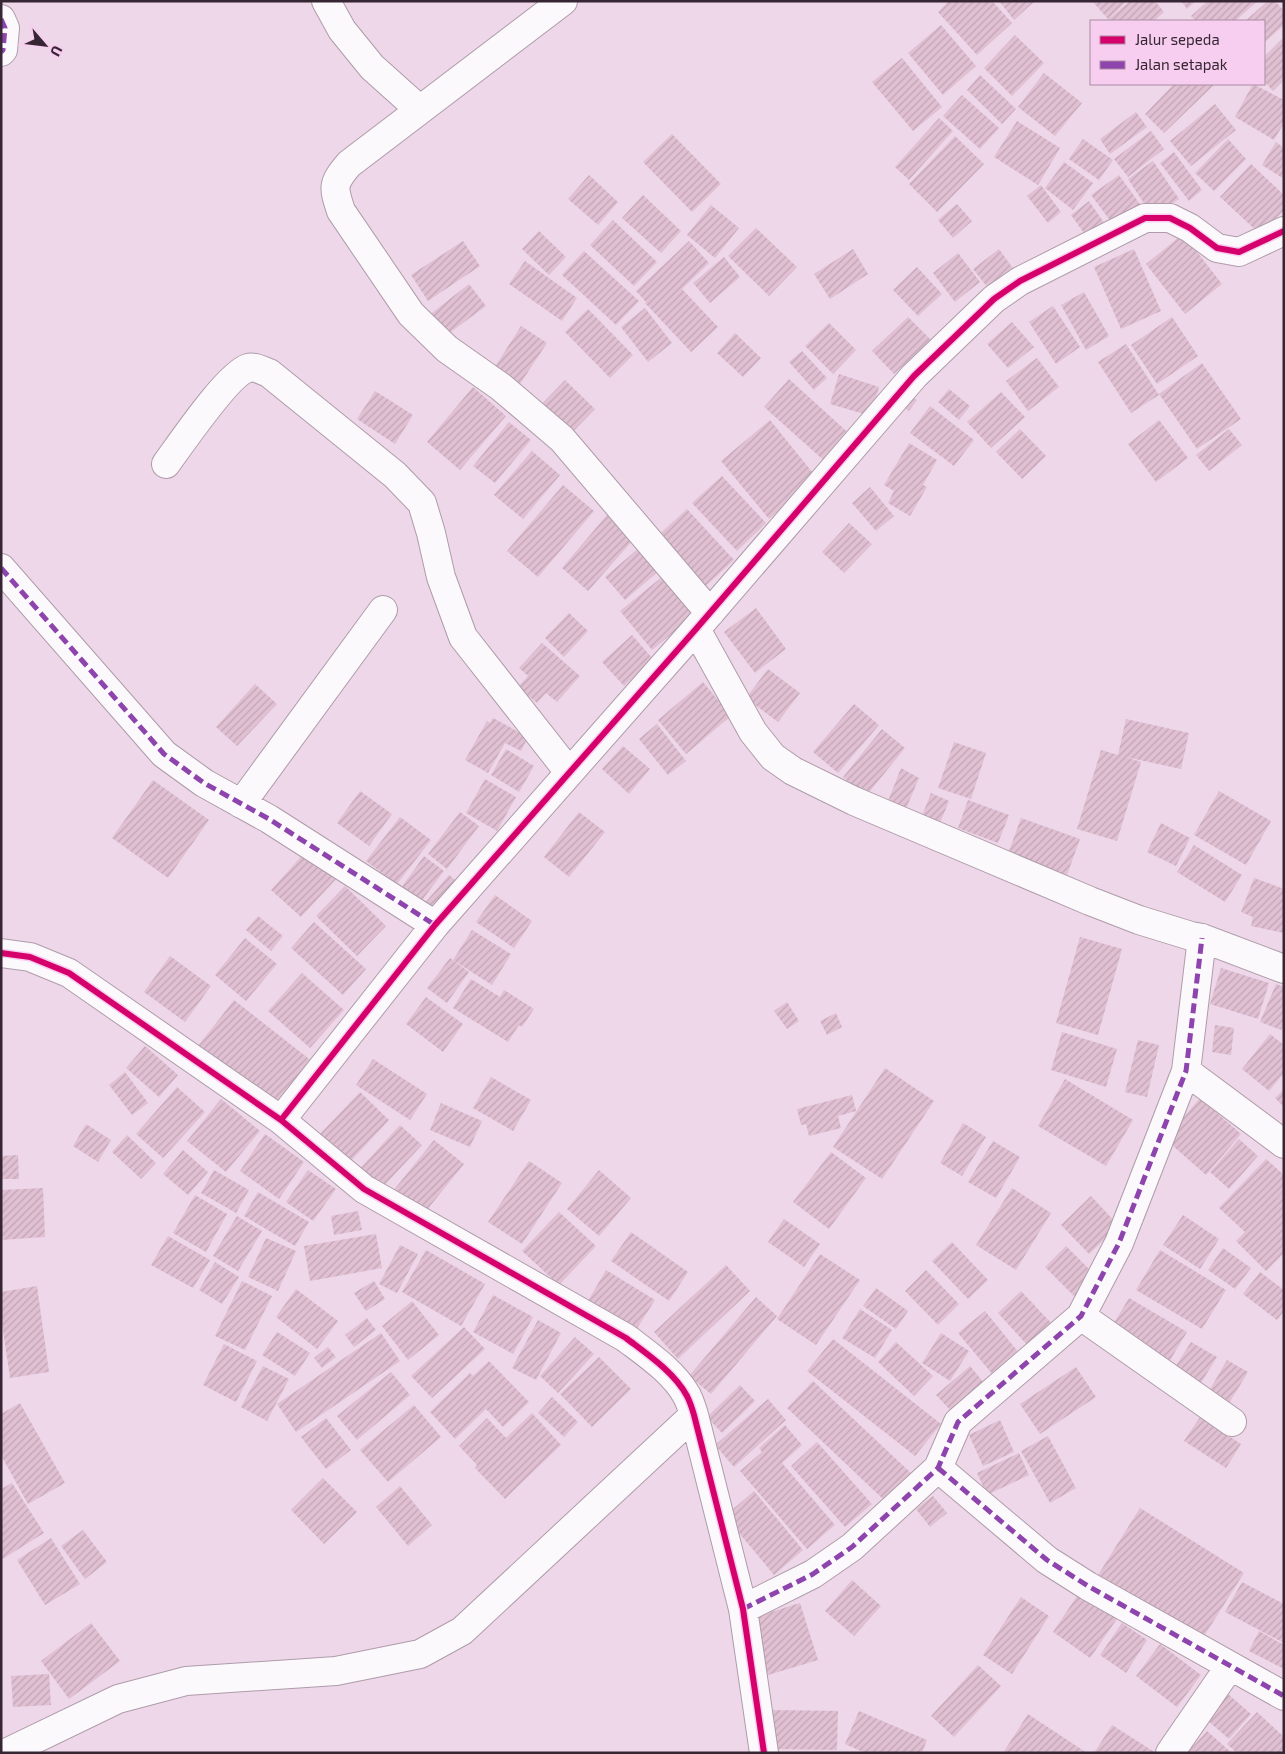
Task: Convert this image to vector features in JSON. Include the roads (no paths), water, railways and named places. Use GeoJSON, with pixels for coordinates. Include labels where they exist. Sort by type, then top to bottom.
{"type":"FeatureCollection","features":[{"type":"Feature","properties":{"kind":"street"},"geometry":{"type":"LineString","coordinates":[[326,1],[342,30],[372,67],[420,110]]}},
{"type":"Feature","properties":{"kind":"street"},"geometry":{"type":"LineString","coordinates":[[563,1],[349,164],[338,178],[335,192],[341,212],[411,314],[447,349],[501,387],[562,440],[703,621],[753,732],[772,757],[792,771],[863,804],[1090,901],[1139,920],[1202,938],[1284,969]]}},
{"type":"Feature","properties":{"kind":"street"},"geometry":{"type":"LineString","coordinates":[[1,19],[5,28],[3,50],[1,52]]}},
{"type":"Feature","properties":{"kind":"street"},"geometry":{"type":"LineString","coordinates":[[281,1120],[435,925],[703,621],[914,376],[994,299],[1020,281],[1145,218],[1170,218],[1190,228],[1217,248],[1239,252],[1284,231]]}},
{"type":"Feature","properties":{"kind":"street"},"geometry":{"type":"LineString","coordinates":[[166,464],[227,383],[240,371],[250,367],[270,373],[395,475],[422,503],[441,578],[463,637],[570,772]]}},
{"type":"Feature","properties":{"kind":"street"},"geometry":{"type":"LineString","coordinates":[[1,568],[164,754],[204,783],[269,819],[435,925]]}},
{"type":"Feature","properties":{"kind":"street"},"geometry":{"type":"LineString","coordinates":[[241,804],[383,610]]}},
{"type":"Feature","properties":{"kind":"street"},"geometry":{"type":"LineString","coordinates":[[743,1609],[813,1574],[852,1547],[938,1468],[958,1422],[1081,1316],[1119,1243],[1186,1071],[1202,938]]}},
{"type":"Feature","properties":{"kind":"street"},"geometry":{"type":"LineString","coordinates":[[1,953],[30,957],[69,974],[281,1120],[364,1189],[626,1338],[672,1376],[686,1395],[694,1415],[743,1609],[764,1753]]}},
{"type":"Feature","properties":{"kind":"street"},"geometry":{"type":"LineString","coordinates":[[1186,1071],[1284,1144]]}},
{"type":"Feature","properties":{"kind":"street"},"geometry":{"type":"LineString","coordinates":[[1081,1316],[1232,1422]]}},
{"type":"Feature","properties":{"kind":"street"},"geometry":{"type":"LineString","coordinates":[[6,1753],[118,1698],[186,1681],[336,1671],[420,1654],[462,1631],[694,1415]]}},
{"type":"Feature","properties":{"kind":"street"},"geometry":{"type":"LineString","coordinates":[[938,1468],[1048,1560],[1088,1586],[1230,1666],[1281,1689]]}},
{"type":"Feature","properties":{"kind":"street"},"geometry":{"type":"LineString","coordinates":[[1170,1753],[1230,1666]]}}]}
